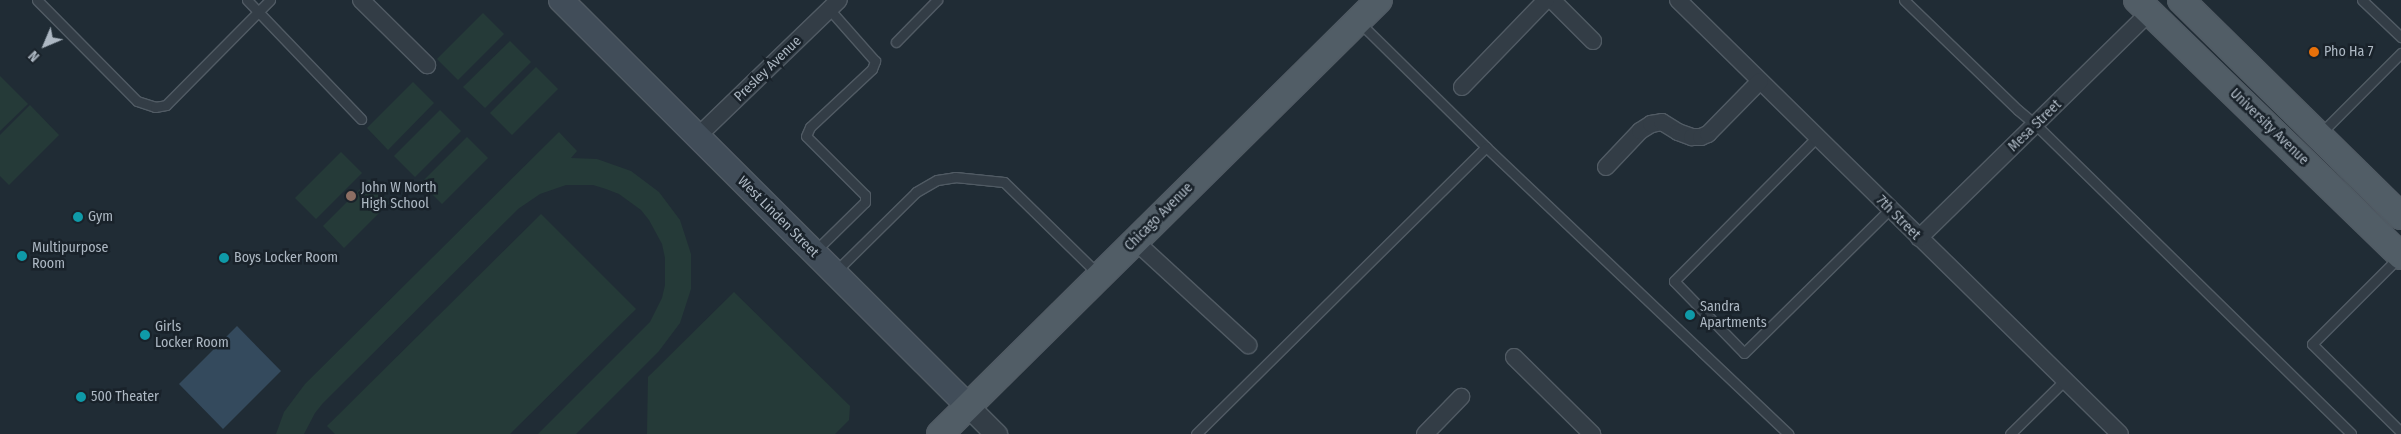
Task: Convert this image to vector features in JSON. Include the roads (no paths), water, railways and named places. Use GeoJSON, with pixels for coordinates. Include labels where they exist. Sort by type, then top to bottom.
{"type":"FeatureCollection","features":[{"type":"Feature","properties":{"kind":"main road","name":"West Linden Street"},"geometry":{"type":"LineString","coordinates":[[561,0],[968,406]]}},
{"type":"Feature","properties":{"kind":"main road","name":"Chicago Avenue"},"geometry":{"type":"LineString","coordinates":[[940,434],[1379,0]]}},
{"type":"Feature","properties":{"kind":"main road","name":"University Avenue"},"geometry":{"type":"LineString","coordinates":[[2181,0],[2401,216]]}},
{"type":"Feature","properties":{"kind":"main road","name":"University Avenue"},"geometry":{"type":"LineString","coordinates":[[2143,6],[2401,256]]}},
{"type":"Feature","properties":{"kind":"main road"},"geometry":{"type":"LineString","coordinates":[[2200,61],[2245,87],[2295,138],[2304,143],[2310,143],[2319,136]]}},
{"type":"Feature","properties":{"kind":"street"},"geometry":{"type":"LineString","coordinates":[[361,0],[427,65]]}},
{"type":"Feature","properties":{"kind":"street"},"geometry":{"type":"LineString","coordinates":[[1462,86],[1546,0]]}},
{"type":"Feature","properties":{"kind":"street"},"geometry":{"type":"LineString","coordinates":[[1552,0],[1593,40]]}},
{"type":"Feature","properties":{"kind":"street","name":"7th Street"},"geometry":{"type":"LineString","coordinates":[[1678,0],[2120,434]]}},
{"type":"Feature","properties":{"kind":"street","name":"Presley Avenue"},"geometry":{"type":"LineString","coordinates":[[697,137],[834,4]]}},
{"type":"Feature","properties":{"kind":"street","name":"Mesa Street"},"geometry":{"type":"LineString","coordinates":[[1919,238],[2036,125],[2143,6]]}},
{"type":"Feature","properties":{"kind":"street"},"geometry":{"type":"LineString","coordinates":[[1606,166],[1640,131],[1651,124],[1662,122],[1678,132],[1692,137],[1701,137],[1708,134],[1760,81]]}},
{"type":"Feature","properties":{"kind":"street"},"geometry":{"type":"LineString","coordinates":[[1135,241],[1248,345]]}},
{"type":"Feature","properties":{"kind":"street"},"geometry":{"type":"LineString","coordinates":[[1514,357],[1592,434]]}},
{"type":"Feature","properties":{"kind":"street"},"geometry":{"type":"LineString","coordinates":[[1426,434],[1461,396]]}},
{"type":"Feature","properties":{"kind":"street","name":"West Linden Street"},"geometry":{"type":"LineString","coordinates":[[968,406],[996,434]]}},
{"type":"Feature","properties":{"kind":"lane"},"geometry":{"type":"LineString","coordinates":[[37,0],[137,101],[155,107],[166,105],[270,0]]}},
{"type":"Feature","properties":{"kind":"lane"},"geometry":{"type":"LineString","coordinates":[[247,0],[361,119]]}},
{"type":"Feature","properties":{"kind":"lane"},"geometry":{"type":"LineString","coordinates":[[896,42],[937,0]]}},
{"type":"Feature","properties":{"kind":"lane"},"geometry":{"type":"LineString","coordinates":[[1904,0],[2036,125],[2351,434]]}},
{"type":"Feature","properties":{"kind":"lane"},"geometry":{"type":"LineString","coordinates":[[2362,0],[2401,37]]}},
{"type":"Feature","properties":{"kind":"lane"},"geometry":{"type":"LineString","coordinates":[[813,252],[865,202],[865,195],[806,136],[810,127],[872,70],[875,61],[834,4]]}},
{"type":"Feature","properties":{"kind":"lane"},"geometry":{"type":"LineString","coordinates":[[1358,21],[1486,147],[1788,434]]}},
{"type":"Feature","properties":{"kind":"lane"},"geometry":{"type":"LineString","coordinates":[[2319,136],[2401,53]]}},
{"type":"Feature","properties":{"kind":"lane"},"geometry":{"type":"LineString","coordinates":[[1817,137],[1674,282],[1744,352],[1890,209]]}},
{"type":"Feature","properties":{"kind":"lane"},"geometry":{"type":"LineString","coordinates":[[1196,434],[1486,147]]}},
{"type":"Feature","properties":{"kind":"lane"},"geometry":{"type":"LineString","coordinates":[[834,273],[916,192],[937,180],[955,177],[1004,182],[1100,276]]}},
{"type":"Feature","properties":{"kind":"lane"},"geometry":{"type":"LineString","coordinates":[[2401,256],[2312,344],[2401,432]]}},
{"type":"Feature","properties":{"kind":"lane"},"geometry":{"type":"LineString","coordinates":[[2010,434],[2065,380]]}},
{"type":"Feature","properties":{"kind":"water"},"geometry":{"type":"Polygon","coordinates":[[[237,326],[281,371],[223,429],[179,384],[237,326]]]}},
{"type":"Feature","properties":{"kind":"place","name":"Pho Ha 7"},"geometry":{"type":"Point","coordinates":[2314,52]}},
{"type":"Feature","properties":{"kind":"place","name":"John W North High School"},"geometry":{"type":"Point","coordinates":[351,196]}},
{"type":"Feature","properties":{"kind":"place","name":"Gym"},"geometry":{"type":"Point","coordinates":[78,217]}},
{"type":"Feature","properties":{"kind":"place","name":"Multipurpose Room"},"geometry":{"type":"Point","coordinates":[22,256]}},
{"type":"Feature","properties":{"kind":"place","name":"Boys Locker Room"},"geometry":{"type":"Point","coordinates":[224,258]}},
{"type":"Feature","properties":{"kind":"place","name":"Sandra Apartments"},"geometry":{"type":"Point","coordinates":[1690,315]}},
{"type":"Feature","properties":{"kind":"place","name":"Girls Locker Room"},"geometry":{"type":"Point","coordinates":[145,335]}},
{"type":"Feature","properties":{"kind":"place","name":"500 Theater"},"geometry":{"type":"Point","coordinates":[81,397]}}]}
